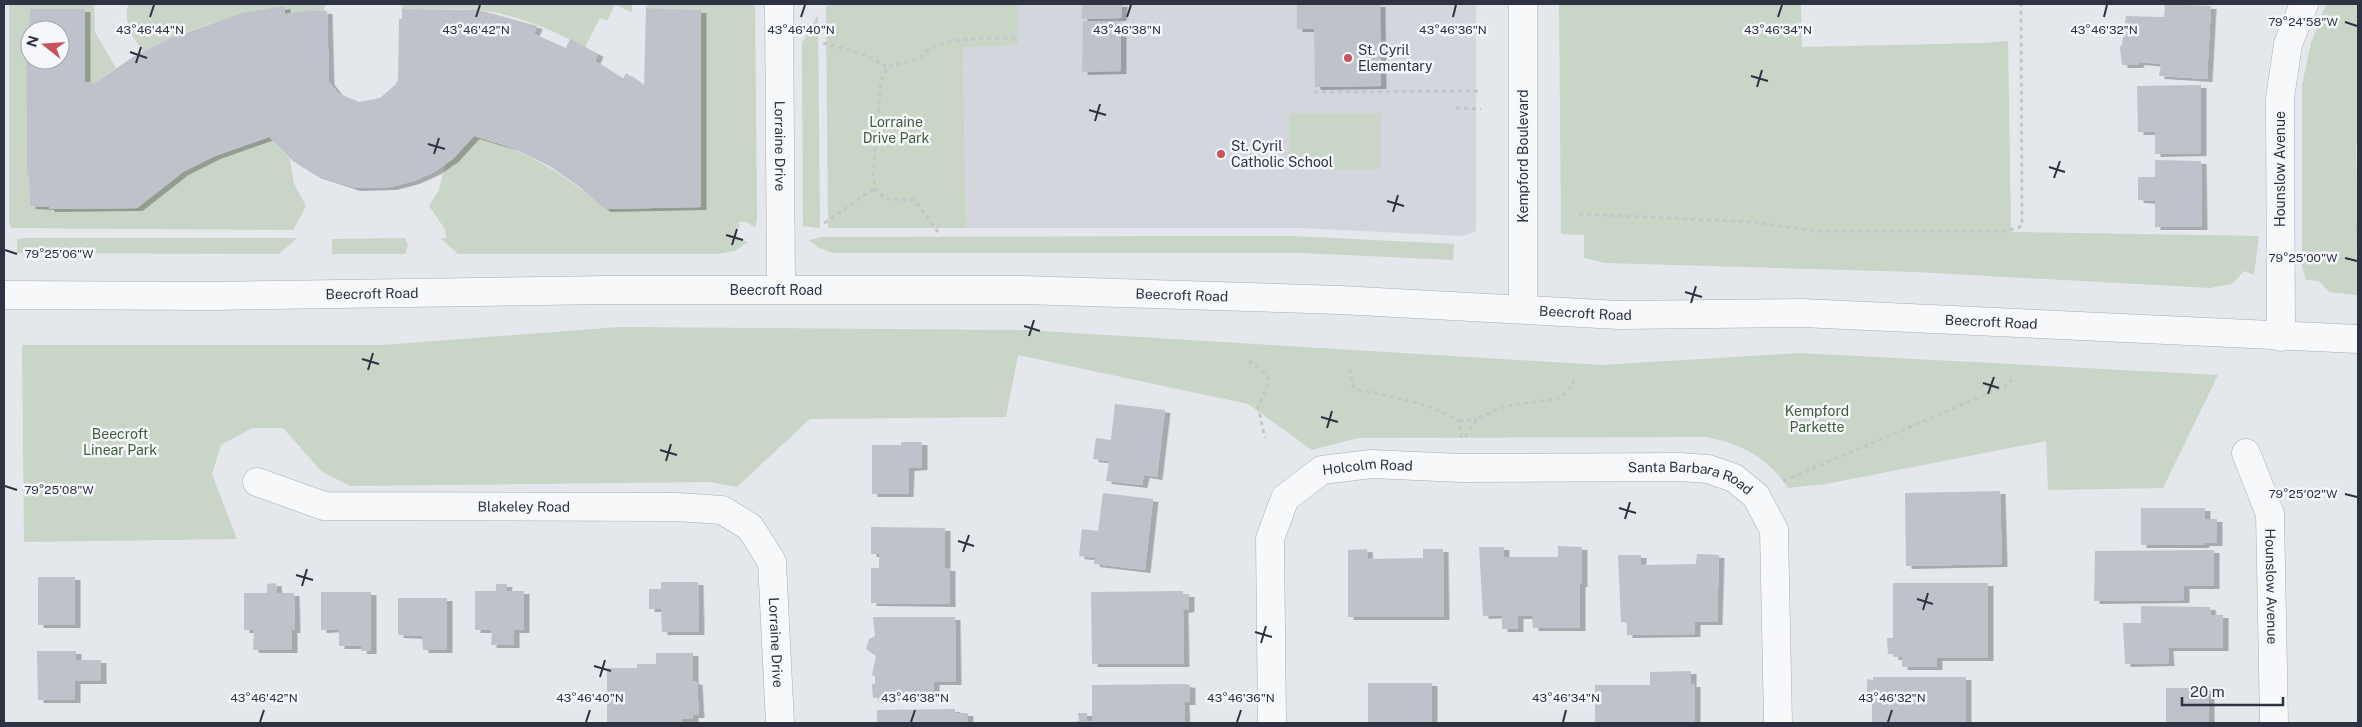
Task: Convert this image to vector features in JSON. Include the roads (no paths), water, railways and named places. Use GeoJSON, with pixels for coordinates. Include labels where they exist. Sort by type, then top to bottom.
{"type":"FeatureCollection","features":[{"type":"Feature","properties":{"kind":"street","name":"Lorraine Drive"},"geometry":{"type":"LineString","coordinates":[[779,4],[781,289]]}},
{"type":"Feature","properties":{"kind":"street","name":"Kempford Boulevard"},"geometry":{"type":"LineString","coordinates":[[1523,4],[1523,309]]}},
{"type":"Feature","properties":{"kind":"street","name":"Hounslow Avenue"},"geometry":{"type":"LineString","coordinates":[[2281,337],[2280,98],[2288,44],[2304,4]]}},
{"type":"Feature","properties":{"kind":"street","name":"Beecroft Road"},"geometry":{"type":"LineString","coordinates":[[4,295],[212,296],[781,289],[1032,290],[1330,299],[1619,315],[1802,313],[2281,337],[2358,339]]}},
{"type":"Feature","properties":{"kind":"street","name":"Hounslow Avenue"},"geometry":{"type":"LineString","coordinates":[[2246,453],[2270,514],[2274,723]]}},
{"type":"Feature","properties":{"kind":"street","name":"Holcolm Road"},"geometry":{"type":"LineString","coordinates":[[1272,723],[1270,539],[1286,498],[1322,470],[1371,464],[1538,468]]}},
{"type":"Feature","properties":{"kind":"street","name":"Santa Barbara Road"},"geometry":{"type":"LineString","coordinates":[[1538,468],[1708,469],[1734,478],[1756,496],[1774,530],[1778,723]]}},
{"type":"Feature","properties":{"kind":"street","name":"Blakeley Road"},"geometry":{"type":"LineString","coordinates":[[256,482],[324,506],[668,507],[722,510],[750,527],[772,562]]}},
{"type":"Feature","properties":{"kind":"street","name":"Lorraine Drive"},"geometry":{"type":"LineString","coordinates":[[772,562],[780,723]]}},
{"type":"Feature","properties":{"kind":"place","name":"St. Cyril Elementary"},"geometry":{"type":"Point","coordinates":[1348,58]}},
{"type":"Feature","properties":{"kind":"place","name":"St. Cyril Catholic School"},"geometry":{"type":"Point","coordinates":[1221,154]}},
{"type":"Feature","properties":{"kind":"park label","name":"Lorraine Drive Park"},"geometry":{"type":"Point","coordinates":[896,130]}},
{"type":"Feature","properties":{"kind":"park label","name":"Kempford Parkette"},"geometry":{"type":"Point","coordinates":[1817,420]}},
{"type":"Feature","properties":{"kind":"park label","name":"Beecroft Linear Park"},"geometry":{"type":"Point","coordinates":[120,442]}}]}
